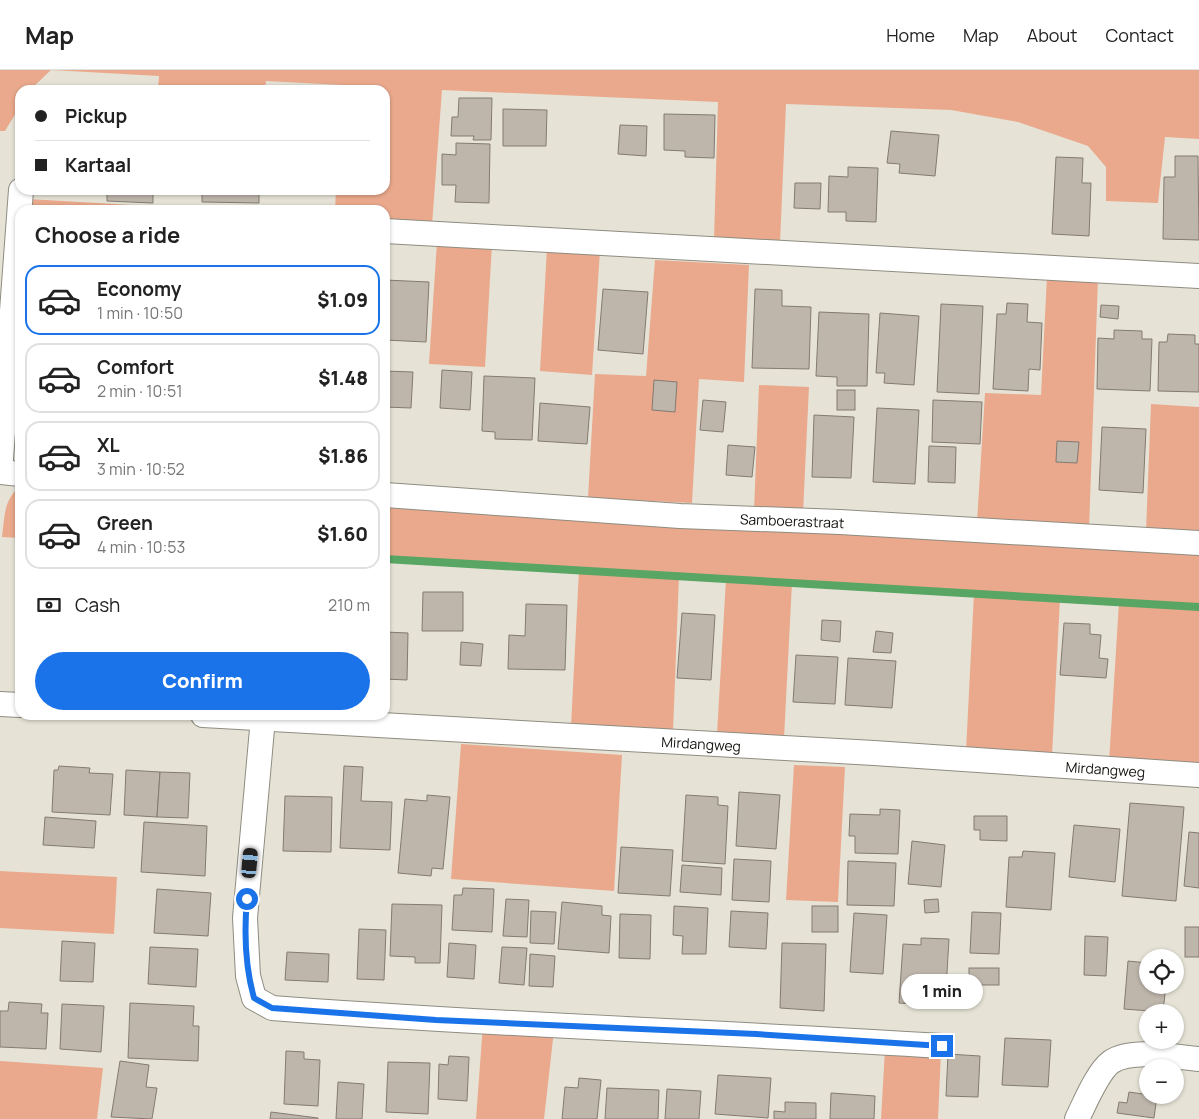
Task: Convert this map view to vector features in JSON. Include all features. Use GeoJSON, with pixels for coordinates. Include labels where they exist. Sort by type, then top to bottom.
{"type":"FeatureCollection","features":[{"type":"Feature","properties":{"kind":"street"},"geometry":{"type":"LineString","coordinates":[[390,231],[1199,276]]}},
{"type":"Feature","properties":{"kind":"street"},"geometry":{"type":"LineString","coordinates":[[15,271],[0,472],[15,474]]}},
{"type":"Feature","properties":{"kind":"street","name":"Samboerastraat"},"geometry":{"type":"LineString","coordinates":[[390,495],[680,516],[840,522],[1199,543]]}},
{"type":"Feature","properties":{"kind":"street"},"geometry":{"type":"LineString","coordinates":[[0,704],[15,706]]}},
{"type":"Feature","properties":{"kind":"street"},"geometry":{"type":"LineString","coordinates":[[263,720],[245,918],[248,976],[254,998],[272,1008],[436,1020],[756,1034],[942,1046]]}},
{"type":"Feature","properties":{"kind":"street","name":"Mirdangweg"},"geometry":{"type":"LineString","coordinates":[[297,720],[864,753],[1199,775]]}},
{"type":"Feature","properties":{"kind":"street"},"geometry":{"type":"LineString","coordinates":[[1077,1119],[1094,1084],[1110,1062],[1138,1054],[1199,1059]]}},
{"type":"Feature","properties":{"kind":"shaded area"},"geometry":{"type":"Polygon","coordinates":[[[0,70],[51,70],[35,85],[15,85],[15,114],[5,131],[0,131],[0,70]]]}},
{"type":"Feature","properties":{"kind":"shaded area"},"geometry":{"type":"Polygon","coordinates":[[[51,70],[1199,70],[1199,139],[1165,137],[1158,203],[1106,201],[1106,167],[1088,146],[1018,122],[951,110],[786,104],[780,243],[714,240],[718,102],[442,90],[432,225],[390,223],[390,205],[335,205],[336,195],[390,195],[390,85],[343,85],[266,81],[266,85],[158,85],[159,76],[51,70]]]}},
{"type":"Feature","properties":{"kind":"shaded area"},"geometry":{"type":"Polygon","coordinates":[[[28,199],[132,205],[27,205],[28,199]]]}},
{"type":"Feature","properties":{"kind":"shaded area"},"geometry":{"type":"Polygon","coordinates":[[[437,242],[492,244],[485,367],[429,364],[437,242]]]}},
{"type":"Feature","properties":{"kind":"shaded area"},"geometry":{"type":"Polygon","coordinates":[[[547,248],[600,250],[592,375],[540,371],[547,248]]]}},
{"type":"Feature","properties":{"kind":"shaded area"},"geometry":{"type":"Polygon","coordinates":[[[655,260],[749,265],[744,382],[699,379],[692,503],[588,498],[595,374],[646,376],[655,260]]]}},
{"type":"Feature","properties":{"kind":"shaded area"},"geometry":{"type":"Polygon","coordinates":[[[1047,276],[1098,279],[1089,529],[977,522],[985,393],[1041,395],[1047,276]]]}},
{"type":"Feature","properties":{"kind":"shaded area"},"geometry":{"type":"Polygon","coordinates":[[[759,385],[809,387],[803,513],[754,511],[759,385]]]}},
{"type":"Feature","properties":{"kind":"shaded area"},"geometry":{"type":"Polygon","coordinates":[[[1151,404],[1199,407],[1199,533],[1146,531],[1151,404]]]}},
{"type":"Feature","properties":{"kind":"shaded area"},"geometry":{"type":"Polygon","coordinates":[[[14,492],[15,538],[2,537],[8,503],[14,492]]]}},
{"type":"Feature","properties":{"kind":"shaded area"},"geometry":{"type":"Polygon","coordinates":[[[390,507],[1199,552],[1199,767],[1109,762],[1119,602],[1060,598],[1052,756],[966,751],[974,593],[792,583],[784,738],[717,734],[726,579],[679,576],[673,732],[571,726],[579,570],[390,559],[390,507]]]}},
{"type":"Feature","properties":{"kind":"shaded area"},"geometry":{"type":"Polygon","coordinates":[[[461,744],[622,755],[614,891],[451,879],[461,744]]]}},
{"type":"Feature","properties":{"kind":"shaded area"},"geometry":{"type":"Polygon","coordinates":[[[794,765],[845,767],[838,902],[786,900],[794,765]]]}},
{"type":"Feature","properties":{"kind":"shaded area"},"geometry":{"type":"Polygon","coordinates":[[[0,871],[117,877],[114,934],[0,928],[0,871]]]}},
{"type":"Feature","properties":{"kind":"shaded area"},"geometry":{"type":"Polygon","coordinates":[[[483,1024],[554,1030],[544,1119],[476,1119],[483,1024]]]}},
{"type":"Feature","properties":{"kind":"shaded area"},"geometry":{"type":"Polygon","coordinates":[[[885,1049],[941,1051],[938,1119],[881,1119],[885,1049]]]}},
{"type":"Feature","properties":{"kind":"shaded area"},"geometry":{"type":"Polygon","coordinates":[[[0,1061],[103,1068],[97,1119],[0,1119],[0,1061]]]}},
{"type":"Feature","properties":{"kind":"building"},"geometry":{"type":"Polygon","coordinates":[[[459,98],[492,98],[491,140],[473,140],[474,136],[451,136],[452,117],[458,117],[459,98]]]}},
{"type":"Feature","properties":{"kind":"building"},"geometry":{"type":"Polygon","coordinates":[[[503,109],[547,110],[546,146],[503,146],[503,109]]]}},
{"type":"Feature","properties":{"kind":"building"},"geometry":{"type":"Polygon","coordinates":[[[664,114],[715,115],[714,158],[685,157],[685,151],[664,150],[664,114]]]}},
{"type":"Feature","properties":{"kind":"building"},"geometry":{"type":"Polygon","coordinates":[[[620,125],[647,126],[646,156],[618,154],[620,125]]]}},
{"type":"Feature","properties":{"kind":"building"},"geometry":{"type":"Polygon","coordinates":[[[891,131],[939,135],[935,176],[899,173],[900,164],[887,163],[891,131]]]}},
{"type":"Feature","properties":{"kind":"building"},"geometry":{"type":"Polygon","coordinates":[[[456,143],[490,144],[489,203],[455,202],[456,185],[442,185],[442,154],[456,155],[456,143]]]}},
{"type":"Feature","properties":{"kind":"building"},"geometry":{"type":"Polygon","coordinates":[[[1175,156],[1198,156],[1199,240],[1163,239],[1164,177],[1175,177],[1175,156]]]}},
{"type":"Feature","properties":{"kind":"building"},"geometry":{"type":"Polygon","coordinates":[[[1056,157],[1083,158],[1082,183],[1091,183],[1089,236],[1052,234],[1056,157]]]}},
{"type":"Feature","properties":{"kind":"building"},"geometry":{"type":"Polygon","coordinates":[[[848,167],[878,168],[876,222],[846,221],[846,212],[828,212],[829,176],[848,177],[848,167]]]}},
{"type":"Feature","properties":{"kind":"building"},"geometry":{"type":"Polygon","coordinates":[[[795,183],[821,183],[820,209],[794,208],[795,183]]]}},
{"type":"Feature","properties":{"kind":"building"},"geometry":{"type":"Polygon","coordinates":[[[107,195],[153,195],[153,203],[107,201],[107,195]]]}},
{"type":"Feature","properties":{"kind":"building"},"geometry":{"type":"Polygon","coordinates":[[[202,195],[259,195],[259,203],[202,202],[202,195]]]}},
{"type":"Feature","properties":{"kind":"building"},"geometry":{"type":"Polygon","coordinates":[[[390,280],[429,282],[426,342],[390,340],[390,280]]]}},
{"type":"Feature","properties":{"kind":"building"},"geometry":{"type":"Polygon","coordinates":[[[603,289],[648,292],[643,354],[598,350],[603,289]]]}},
{"type":"Feature","properties":{"kind":"building"},"geometry":{"type":"Polygon","coordinates":[[[755,289],[782,290],[782,306],[811,307],[809,369],[752,368],[755,289]]]}},
{"type":"Feature","properties":{"kind":"building"},"geometry":{"type":"Polygon","coordinates":[[[1007,303],[1028,304],[1027,322],[1042,323],[1040,370],[1029,369],[1028,391],[993,389],[997,314],[1006,314],[1007,303]]]}},
{"type":"Feature","properties":{"kind":"building"},"geometry":{"type":"Polygon","coordinates":[[[941,304],[983,306],[979,394],[937,392],[941,304]]]}},
{"type":"Feature","properties":{"kind":"building"},"geometry":{"type":"Polygon","coordinates":[[[1101,305],[1119,306],[1118,319],[1100,317],[1101,305]]]}},
{"type":"Feature","properties":{"kind":"building"},"geometry":{"type":"Polygon","coordinates":[[[819,312],[869,314],[867,386],[837,386],[837,377],[816,376],[819,312]]]}},
{"type":"Feature","properties":{"kind":"building"},"geometry":{"type":"Polygon","coordinates":[[[880,313],[919,316],[914,385],[884,383],[885,373],[876,373],[880,313]]]}},
{"type":"Feature","properties":{"kind":"building"},"geometry":{"type":"Polygon","coordinates":[[[1114,330],[1142,331],[1142,339],[1152,339],[1150,391],[1097,389],[1098,338],[1114,339],[1114,330]]]}},
{"type":"Feature","properties":{"kind":"building"},"geometry":{"type":"Polygon","coordinates":[[[1168,334],[1195,335],[1195,344],[1199,344],[1199,392],[1158,391],[1159,342],[1167,342],[1168,334]]]}},
{"type":"Feature","properties":{"kind":"building"},"geometry":{"type":"Polygon","coordinates":[[[442,370],[472,372],[470,410],[440,408],[442,370]]]}},
{"type":"Feature","properties":{"kind":"building"},"geometry":{"type":"Polygon","coordinates":[[[390,371],[413,372],[411,408],[390,407],[390,371]]]}},
{"type":"Feature","properties":{"kind":"building"},"geometry":{"type":"Polygon","coordinates":[[[484,376],[535,378],[532,440],[495,439],[495,432],[482,431],[484,376]]]}},
{"type":"Feature","properties":{"kind":"building"},"geometry":{"type":"Polygon","coordinates":[[[654,380],[677,382],[675,412],[652,410],[654,380]]]}},
{"type":"Feature","properties":{"kind":"building"},"geometry":{"type":"Polygon","coordinates":[[[837,390],[855,390],[855,410],[837,410],[837,390]]]}},
{"type":"Feature","properties":{"kind":"building"},"geometry":{"type":"Polygon","coordinates":[[[703,400],[726,402],[723,432],[700,430],[703,400]]]}},
{"type":"Feature","properties":{"kind":"building"},"geometry":{"type":"Polygon","coordinates":[[[933,400],[982,402],[980,444],[932,442],[933,400]]]}},
{"type":"Feature","properties":{"kind":"building"},"geometry":{"type":"Polygon","coordinates":[[[540,403],[590,407],[587,444],[538,441],[540,403]]]}},
{"type":"Feature","properties":{"kind":"building"},"geometry":{"type":"Polygon","coordinates":[[[877,408],[919,410],[915,484],[873,482],[877,408]]]}},
{"type":"Feature","properties":{"kind":"building"},"geometry":{"type":"Polygon","coordinates":[[[814,415],[854,417],[851,478],[812,477],[814,415]]]}},
{"type":"Feature","properties":{"kind":"building"},"geometry":{"type":"Polygon","coordinates":[[[1102,427],[1146,429],[1143,493],[1099,490],[1102,427]]]}},
{"type":"Feature","properties":{"kind":"building"},"geometry":{"type":"Polygon","coordinates":[[[1057,441],[1079,442],[1077,463],[1056,462],[1057,441]]]}},
{"type":"Feature","properties":{"kind":"building"},"geometry":{"type":"Polygon","coordinates":[[[728,445],[755,447],[752,477],[726,475],[728,445]]]}},
{"type":"Feature","properties":{"kind":"building"},"geometry":{"type":"Polygon","coordinates":[[[929,446],[956,447],[955,483],[928,482],[929,446]]]}},
{"type":"Feature","properties":{"kind":"building"},"geometry":{"type":"Polygon","coordinates":[[[423,592],[463,592],[463,631],[422,631],[423,592]]]}},
{"type":"Feature","properties":{"kind":"building"},"geometry":{"type":"Polygon","coordinates":[[[526,604],[567,605],[565,670],[508,669],[509,635],[525,636],[526,604]]]}},
{"type":"Feature","properties":{"kind":"building"},"geometry":{"type":"Polygon","coordinates":[[[682,613],[715,615],[711,680],[677,678],[682,613]]]}},
{"type":"Feature","properties":{"kind":"building"},"geometry":{"type":"Polygon","coordinates":[[[822,620],[841,621],[840,642],[821,640],[822,620]]]}},
{"type":"Feature","properties":{"kind":"building"},"geometry":{"type":"Polygon","coordinates":[[[1064,623],[1090,624],[1090,634],[1101,635],[1099,658],[1108,659],[1106,678],[1060,675],[1064,623]]]}},
{"type":"Feature","properties":{"kind":"building"},"geometry":{"type":"Polygon","coordinates":[[[876,631],[893,633],[891,653],[873,652],[876,631]]]}},
{"type":"Feature","properties":{"kind":"building"},"geometry":{"type":"Polygon","coordinates":[[[390,632],[408,633],[407,680],[390,679],[390,632]]]}},
{"type":"Feature","properties":{"kind":"building"},"geometry":{"type":"Polygon","coordinates":[[[461,642],[483,644],[481,666],[460,665],[461,642]]]}},
{"type":"Feature","properties":{"kind":"building"},"geometry":{"type":"Polygon","coordinates":[[[796,655],[838,657],[835,704],[793,702],[796,655]]]}},
{"type":"Feature","properties":{"kind":"building"},"geometry":{"type":"Polygon","coordinates":[[[848,658],[896,661],[892,708],[845,705],[848,658]]]}},
{"type":"Feature","properties":{"kind":"building"},"geometry":{"type":"Polygon","coordinates":[[[59,766],[90,768],[89,773],[113,774],[110,815],[52,812],[54,770],[58,770],[59,766]]]}},
{"type":"Feature","properties":{"kind":"building"},"geometry":{"type":"Polygon","coordinates":[[[344,766],[363,767],[361,801],[392,802],[390,850],[340,848],[344,766]]]}},
{"type":"Feature","properties":{"kind":"building"},"geometry":{"type":"Polygon","coordinates":[[[126,770],[160,772],[157,817],[124,815],[126,770]]]}},
{"type":"Feature","properties":{"kind":"building"},"geometry":{"type":"Polygon","coordinates":[[[160,772],[190,773],[188,818],[157,817],[160,772]]]}},
{"type":"Feature","properties":{"kind":"building"},"geometry":{"type":"Polygon","coordinates":[[[739,792],[780,795],[776,849],[736,846],[739,792]]]}},
{"type":"Feature","properties":{"kind":"building"},"geometry":{"type":"Polygon","coordinates":[[[427,795],[450,797],[443,869],[432,868],[431,876],[398,873],[405,799],[427,801],[427,795]]]}},
{"type":"Feature","properties":{"kind":"building"},"geometry":{"type":"Polygon","coordinates":[[[686,795],[718,797],[718,805],[728,806],[725,864],[682,861],[686,795]]]}},
{"type":"Feature","properties":{"kind":"building"},"geometry":{"type":"Polygon","coordinates":[[[285,796],[332,797],[331,852],[283,851],[285,796]]]}},
{"type":"Feature","properties":{"kind":"building"},"geometry":{"type":"Polygon","coordinates":[[[1130,803],[1184,807],[1176,901],[1122,896],[1130,803]]]}},
{"type":"Feature","properties":{"kind":"building"},"geometry":{"type":"Polygon","coordinates":[[[880,809],[900,810],[898,854],[855,853],[855,836],[849,836],[850,814],[880,815],[880,809]]]}},
{"type":"Feature","properties":{"kind":"building"},"geometry":{"type":"Polygon","coordinates":[[[974,816],[1007,816],[1007,841],[980,840],[980,830],[974,830],[974,816]]]}},
{"type":"Feature","properties":{"kind":"building"},"geometry":{"type":"Polygon","coordinates":[[[45,817],[96,821],[94,848],[43,845],[45,817]]]}},
{"type":"Feature","properties":{"kind":"building"},"geometry":{"type":"Polygon","coordinates":[[[144,822],[207,826],[205,876],[141,872],[144,822]]]}},
{"type":"Feature","properties":{"kind":"building"},"geometry":{"type":"Polygon","coordinates":[[[1074,825],[1120,829],[1115,882],[1069,877],[1074,825]]]}},
{"type":"Feature","properties":{"kind":"building"},"geometry":{"type":"Polygon","coordinates":[[[1189,832],[1199,833],[1199,888],[1184,886],[1189,832]]]}},
{"type":"Feature","properties":{"kind":"building"},"geometry":{"type":"Polygon","coordinates":[[[912,841],[945,845],[941,887],[908,884],[912,841]]]}},
{"type":"Feature","properties":{"kind":"building"},"geometry":{"type":"Polygon","coordinates":[[[621,847],[673,850],[670,896],[618,893],[621,847]]]}},
{"type":"Feature","properties":{"kind":"building"},"geometry":{"type":"Polygon","coordinates":[[[1023,851],[1055,853],[1051,910],[1006,907],[1009,857],[1022,857],[1023,851]]]}},
{"type":"Feature","properties":{"kind":"building"},"geometry":{"type":"Polygon","coordinates":[[[734,859],[771,861],[769,902],[732,900],[734,859]]]}},
{"type":"Feature","properties":{"kind":"building"},"geometry":{"type":"Polygon","coordinates":[[[848,861],[896,863],[894,906],[847,905],[848,861]]]}},
{"type":"Feature","properties":{"kind":"building"},"geometry":{"type":"Polygon","coordinates":[[[682,865],[722,868],[721,895],[680,892],[682,865]]]}},
{"type":"Feature","properties":{"kind":"building"},"geometry":{"type":"Polygon","coordinates":[[[463,888],[494,889],[492,932],[452,930],[454,895],[462,895],[463,888]]]}},
{"type":"Feature","properties":{"kind":"building"},"geometry":{"type":"Polygon","coordinates":[[[157,889],[211,893],[208,936],[154,933],[157,889]]]}},
{"type":"Feature","properties":{"kind":"building"},"geometry":{"type":"Polygon","coordinates":[[[506,899],[529,900],[527,937],[503,936],[506,899]]]}},
{"type":"Feature","properties":{"kind":"building"},"geometry":{"type":"Polygon","coordinates":[[[938,899],[939,912],[925,913],[924,900],[938,899]]]}},
{"type":"Feature","properties":{"kind":"building"},"geometry":{"type":"Polygon","coordinates":[[[562,902],[602,906],[602,915],[611,916],[609,953],[558,949],[562,902]]]}},
{"type":"Feature","properties":{"kind":"building"},"geometry":{"type":"Polygon","coordinates":[[[392,904],[442,905],[440,963],[415,963],[415,957],[390,956],[392,904]]]}},
{"type":"Feature","properties":{"kind":"building"},"geometry":{"type":"Polygon","coordinates":[[[674,906],[708,908],[706,954],[682,954],[683,936],[673,935],[674,906]]]}},
{"type":"Feature","properties":{"kind":"building"},"geometry":{"type":"Polygon","coordinates":[[[812,906],[838,906],[838,932],[812,932],[812,906]]]}},
{"type":"Feature","properties":{"kind":"building"},"geometry":{"type":"Polygon","coordinates":[[[531,911],[556,912],[554,944],[530,943],[531,911]]]}},
{"type":"Feature","properties":{"kind":"building"},"geometry":{"type":"Polygon","coordinates":[[[731,911],[768,913],[766,949],[729,947],[731,911]]]}},
{"type":"Feature","properties":{"kind":"building"},"geometry":{"type":"Polygon","coordinates":[[[972,912],[1001,913],[999,954],[970,953],[972,912]]]}},
{"type":"Feature","properties":{"kind":"building"},"geometry":{"type":"Polygon","coordinates":[[[854,913],[887,915],[883,974],[850,972],[854,913]]]}},
{"type":"Feature","properties":{"kind":"building"},"geometry":{"type":"Polygon","coordinates":[[[620,914],[651,915],[650,959],[619,958],[620,914]]]}},
{"type":"Feature","properties":{"kind":"building"},"geometry":{"type":"Polygon","coordinates":[[[1185,927],[1199,927],[1199,957],[1185,957],[1185,927]]]}},
{"type":"Feature","properties":{"kind":"building"},"geometry":{"type":"Polygon","coordinates":[[[359,929],[386,930],[384,980],[357,979],[359,929]]]}},
{"type":"Feature","properties":{"kind":"building"},"geometry":{"type":"Polygon","coordinates":[[[1085,936],[1108,937],[1106,976],[1084,975],[1085,936]]]}},
{"type":"Feature","properties":{"kind":"building"},"geometry":{"type":"Polygon","coordinates":[[[921,938],[949,939],[945,1006],[899,1003],[903,944],[921,945],[921,938]]]}},
{"type":"Feature","properties":{"kind":"building"},"geometry":{"type":"Polygon","coordinates":[[[62,941],[95,943],[93,982],[60,981],[62,941]]]}},
{"type":"Feature","properties":{"kind":"building"},"geometry":{"type":"Polygon","coordinates":[[[449,943],[476,945],[474,979],[447,977],[449,943]]]}},
{"type":"Feature","properties":{"kind":"building"},"geometry":{"type":"Polygon","coordinates":[[[782,943],[826,944],[824,1011],[780,1008],[782,943]]]}},
{"type":"Feature","properties":{"kind":"building"},"geometry":{"type":"Polygon","coordinates":[[[150,947],[198,949],[196,987],[148,984],[150,947]]]}},
{"type":"Feature","properties":{"kind":"building"},"geometry":{"type":"Polygon","coordinates":[[[502,947],[527,948],[524,985],[499,983],[502,947]]]}},
{"type":"Feature","properties":{"kind":"building"},"geometry":{"type":"Polygon","coordinates":[[[287,952],[329,954],[328,982],[285,980],[287,952]]]}},
{"type":"Feature","properties":{"kind":"building"},"geometry":{"type":"Polygon","coordinates":[[[530,954],[555,956],[553,987],[529,986],[530,954]]]}},
{"type":"Feature","properties":{"kind":"building"},"geometry":{"type":"Polygon","coordinates":[[[1128,961],[1139,962],[1139,994],[1165,994],[1164,1004],[1139,1004],[1139,1010],[1124,1009],[1128,961]]]}},
{"type":"Feature","properties":{"kind":"building"},"geometry":{"type":"Polygon","coordinates":[[[969,968],[999,968],[999,985],[969,985],[969,968]]]}},
{"type":"Feature","properties":{"kind":"building"},"geometry":{"type":"Polygon","coordinates":[[[9,1002],[42,1004],[41,1013],[48,1013],[46,1049],[0,1047],[0,1011],[8,1011],[9,1002]]]}},
{"type":"Feature","properties":{"kind":"building"},"geometry":{"type":"Polygon","coordinates":[[[130,1003],[194,1006],[193,1026],[199,1026],[198,1061],[128,1058],[130,1003]]]}},
{"type":"Feature","properties":{"kind":"building"},"geometry":{"type":"Polygon","coordinates":[[[62,1004],[104,1006],[101,1052],[60,1049],[62,1004]]]}},
{"type":"Feature","properties":{"kind":"building"},"geometry":{"type":"Polygon","coordinates":[[[1005,1038],[1051,1040],[1048,1087],[1002,1085],[1005,1038]]]}},
{"type":"Feature","properties":{"kind":"building"},"geometry":{"type":"Polygon","coordinates":[[[286,1051],[304,1052],[304,1059],[320,1060],[318,1106],[284,1104],[286,1051]]]}},
{"type":"Feature","properties":{"kind":"building"},"geometry":{"type":"Polygon","coordinates":[[[948,1054],[980,1056],[978,1097],[946,1096],[948,1054]]]}},
{"type":"Feature","properties":{"kind":"building"},"geometry":{"type":"Polygon","coordinates":[[[449,1056],[469,1057],[467,1101],[438,1099],[439,1064],[448,1065],[449,1056]]]}},
{"type":"Feature","properties":{"kind":"building"},"geometry":{"type":"Polygon","coordinates":[[[120,1061],[149,1065],[146,1087],[157,1088],[152,1119],[111,1117],[120,1061]]]}},
{"type":"Feature","properties":{"kind":"building"},"geometry":{"type":"Polygon","coordinates":[[[388,1062],[430,1063],[428,1114],[386,1112],[388,1062]]]}},
{"type":"Feature","properties":{"kind":"building"},"geometry":{"type":"Polygon","coordinates":[[[718,1075],[771,1078],[768,1118],[715,1114],[718,1075]]]}},
{"type":"Feature","properties":{"kind":"building"},"geometry":{"type":"Polygon","coordinates":[[[579,1078],[601,1080],[597,1119],[562,1119],[565,1087],[578,1088],[579,1078]]]}},
{"type":"Feature","properties":{"kind":"building"},"geometry":{"type":"Polygon","coordinates":[[[338,1082],[364,1084],[362,1119],[336,1119],[338,1082]]]}},
{"type":"Feature","properties":{"kind":"building"},"geometry":{"type":"Polygon","coordinates":[[[607,1088],[659,1090],[658,1119],[605,1119],[607,1088]]]}},
{"type":"Feature","properties":{"kind":"building"},"geometry":{"type":"Polygon","coordinates":[[[667,1089],[701,1091],[699,1119],[665,1119],[667,1089]]]}},
{"type":"Feature","properties":{"kind":"building"},"geometry":{"type":"Polygon","coordinates":[[[1129,1092],[1139,1093],[1139,1104],[1156,1104],[1154,1118],[1117,1113],[1119,1102],[1127,1103],[1129,1092]]]}},
{"type":"Feature","properties":{"kind":"building"},"geometry":{"type":"Polygon","coordinates":[[[831,1093],[875,1096],[874,1119],[830,1119],[831,1093]]]}},
{"type":"Feature","properties":{"kind":"building"},"geometry":{"type":"Polygon","coordinates":[[[785,1102],[816,1103],[816,1119],[774,1119],[774,1111],[785,1112],[785,1102]]]}},
{"type":"Feature","properties":{"kind":"building"},"geometry":{"type":"Polygon","coordinates":[[[271,1112],[318,1118],[318,1119],[270,1119],[271,1112]]]}},
{"type":"Feature","properties":{"kind":"waterway"},"geometry":{"type":"LineString","coordinates":[[390,559],[1199,607]]}},
{"type":"Feature","properties":{"kind":"route"},"geometry":{"type":"LineString","coordinates":[[247,899],[245,918],[248,976],[254,998],[272,1008],[436,1020],[756,1034],[942,1046]]}}]}
